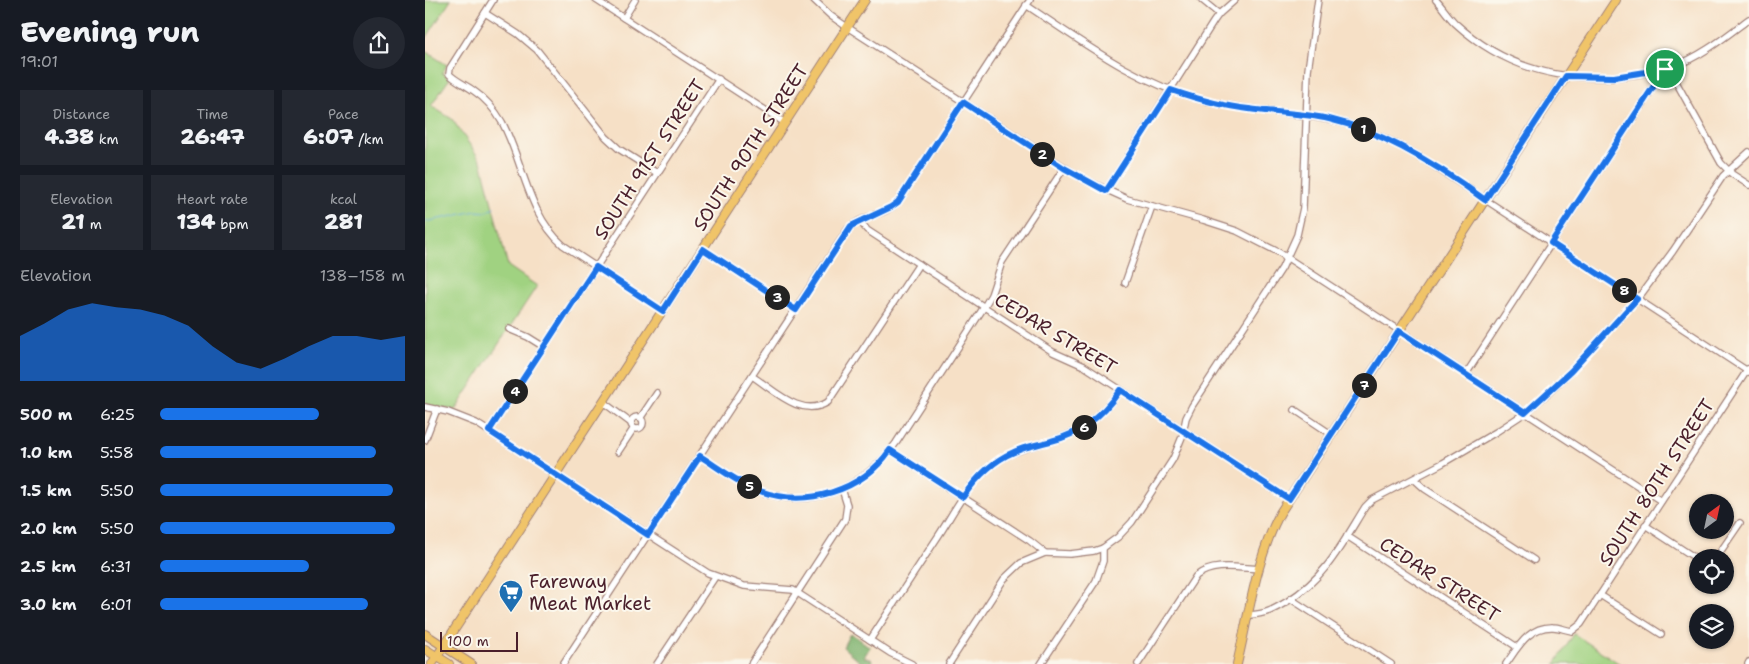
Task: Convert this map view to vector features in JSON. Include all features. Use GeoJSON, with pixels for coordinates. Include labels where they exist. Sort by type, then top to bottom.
{"type":"FeatureCollection","features":[{"type":"Feature","properties":{"kind":"main road","name":"SOUTH 90TH STREET"},"geometry":{"type":"LineString","coordinates":[[432,664],[865,0]]}},
{"type":"Feature","properties":{"kind":"main road"},"geometry":{"type":"LineString","coordinates":[[1237,664],[1259,569],[1270,535],[1289,499],[1616,0]]}},
{"type":"Feature","properties":{"kind":"main road"},"geometry":{"type":"LineString","coordinates":[[425,634],[471,664]]}},
{"type":"Feature","properties":{"kind":"main road"},"geometry":{"type":"LineString","coordinates":[[425,649],[449,664]]}},
{"type":"Feature","properties":{"kind":"street"},"geometry":{"type":"LineString","coordinates":[[493,0],[449,68],[451,76],[484,99],[497,114],[507,131],[535,208],[544,224],[563,245],[663,311]]}},
{"type":"Feature","properties":{"kind":"street"},"geometry":{"type":"LineString","coordinates":[[596,0],[785,123]]}},
{"type":"Feature","properties":{"kind":"street"},"geometry":{"type":"LineString","coordinates":[[624,18],[635,0]]}},
{"type":"Feature","properties":{"kind":"street"},"geometry":{"type":"LineString","coordinates":[[814,0],[831,16],[847,27],[1064,168],[1106,191],[1237,231],[1261,242],[1661,501]]}},
{"type":"Feature","properties":{"kind":"street"},"geometry":{"type":"LineString","coordinates":[[1202,0],[1219,14]]}},
{"type":"Feature","properties":{"kind":"street"},"geometry":{"type":"LineString","coordinates":[[1106,191],[1219,14],[1235,0]]}},
{"type":"Feature","properties":{"kind":"street"},"geometry":{"type":"LineString","coordinates":[[949,664],[1003,579],[1021,564],[1045,552],[1080,554],[1103,548],[1119,537],[1132,522],[1173,458],[1186,418],[1192,406],[1287,258],[1297,234],[1303,208],[1309,63],[1318,0]]}},
{"type":"Feature","properties":{"kind":"street"},"geometry":{"type":"LineString","coordinates":[[1436,0],[1457,25],[1491,50],[1532,68],[1558,76],[1614,77],[1665,69],[1707,50],[1749,19]]}},
{"type":"Feature","properties":{"kind":"street"},"geometry":{"type":"LineString","coordinates":[[563,664],[848,229],[898,202],[1028,3],[1122,67],[1171,90],[1232,107],[1307,116],[1346,124],[1387,139],[1420,157],[1748,370]]}},
{"type":"Feature","properties":{"kind":"street"},"geometry":{"type":"LineString","coordinates":[[485,13],[518,34],[537,50],[605,137],[619,149],[657,173]]}},
{"type":"Feature","properties":{"kind":"street"},"geometry":{"type":"LineString","coordinates":[[1665,69],[1675,80],[1721,163],[1749,185]]}},
{"type":"Feature","properties":{"kind":"street"},"geometry":{"type":"LineString","coordinates":[[1466,374],[1665,69]]}},
{"type":"Feature","properties":{"kind":"street","name":"SOUTH 91ST STREET"},"geometry":{"type":"LineString","coordinates":[[489,431],[719,80]]}},
{"type":"Feature","properties":{"kind":"street"},"geometry":{"type":"LineString","coordinates":[[1249,615],[1266,613],[1291,599],[1320,576],[1365,507],[1372,500],[1414,479],[1525,413],[1571,371],[1637,299],[1673,251],[1728,170],[1749,152]]}},
{"type":"Feature","properties":{"kind":"street"},"geometry":{"type":"LineString","coordinates":[[700,456],[743,484],[771,495],[787,497],[808,497],[826,494],[842,489],[869,474],[890,450],[985,307],[991,295],[1001,262],[1064,168]]}},
{"type":"Feature","properties":{"kind":"street"},"geometry":{"type":"LineString","coordinates":[[1125,283],[1152,206]]}},
{"type":"Feature","properties":{"kind":"street","name":"CEDAR STREET"},"geometry":{"type":"LineString","coordinates":[[860,221],[867,230],[1053,352],[1084,366],[1289,499]]}},
{"type":"Feature","properties":{"kind":"street"},"geometry":{"type":"LineString","coordinates":[[703,249],[796,310]]}},
{"type":"Feature","properties":{"kind":"street"},"geometry":{"type":"LineString","coordinates":[[752,376],[793,404],[813,408],[823,405],[831,398],[919,264]]}},
{"type":"Feature","properties":{"kind":"street"},"geometry":{"type":"LineString","coordinates":[[509,329],[544,347]]}},
{"type":"Feature","properties":{"kind":"street","name":"SOUTH 80TH STREET"},"geometry":{"type":"LineString","coordinates":[[1517,647],[1525,638],[1541,628],[1552,627],[1573,630],[1581,624],[1748,370]]}},
{"type":"Feature","properties":{"kind":"street"},"geometry":{"type":"LineString","coordinates":[[869,640],[963,497],[981,474],[1004,457],[1024,448],[1063,438],[1087,425],[1105,410],[1120,390]]}},
{"type":"Feature","properties":{"kind":"street"},"geometry":{"type":"LineString","coordinates":[[618,452],[633,423],[641,417],[657,393]]}},
{"type":"Feature","properties":{"kind":"street"},"geometry":{"type":"LineString","coordinates":[[603,402],[617,410],[639,429],[643,426],[644,421],[641,417]]}},
{"type":"Feature","properties":{"kind":"street"},"geometry":{"type":"LineString","coordinates":[[425,407],[462,417],[489,431],[697,568],[715,577],[744,586],[769,589],[788,588],[798,592],[869,640],[912,664]]}},
{"type":"Feature","properties":{"kind":"street"},"geometry":{"type":"LineString","coordinates":[[425,440],[437,409]]}},
{"type":"Feature","properties":{"kind":"street"},"geometry":{"type":"LineString","coordinates":[[1295,410],[1331,434]]}},
{"type":"Feature","properties":{"kind":"street"},"geometry":{"type":"LineString","coordinates":[[890,450],[1045,552]]}},
{"type":"Feature","properties":{"kind":"street"},"geometry":{"type":"LineString","coordinates":[[1414,479],[1425,489],[1534,560]]}},
{"type":"Feature","properties":{"kind":"street"},"geometry":{"type":"LineString","coordinates":[[751,664],[845,519],[847,505],[842,489]]}},
{"type":"Feature","properties":{"kind":"street"},"geometry":{"type":"LineString","coordinates":[[1722,549],[1740,523]]}},
{"type":"Feature","properties":{"kind":"street"},"geometry":{"type":"LineString","coordinates":[[1645,525],[1689,554]]}},
{"type":"Feature","properties":{"kind":"street","name":"CEDAR STREET"},"geometry":{"type":"LineString","coordinates":[[1347,536],[1517,647]]}},
{"type":"Feature","properties":{"kind":"street"},"geometry":{"type":"LineString","coordinates":[[1041,664],[1096,580],[1103,562],[1103,548]]}},
{"type":"Feature","properties":{"kind":"street"},"geometry":{"type":"LineString","coordinates":[[1138,664],[1196,576],[1202,571],[1212,568],[1259,569]]}},
{"type":"Feature","properties":{"kind":"street"},"geometry":{"type":"LineString","coordinates":[[657,664],[715,577]]}},
{"type":"Feature","properties":{"kind":"street"},"geometry":{"type":"LineString","coordinates":[[1600,595],[1661,634]]}},
{"type":"Feature","properties":{"kind":"street"},"geometry":{"type":"LineString","coordinates":[[1291,599],[1391,664]]}},
{"type":"Feature","properties":{"kind":"street"},"geometry":{"type":"LineString","coordinates":[[1506,664],[1517,647]]}},
{"type":"Feature","properties":{"kind":"green space"},"geometry":{"type":"Polygon","coordinates":[[[425,0],[451,0],[425,40],[425,0]]]}},
{"type":"Feature","properties":{"kind":"green space"},"geometry":{"type":"Polygon","coordinates":[[[425,51],[447,65],[442,73],[450,78],[431,106],[452,119],[481,161],[508,266],[537,286],[455,410],[425,405],[425,51]]]}},
{"type":"Feature","properties":{"kind":"green space"},"geometry":{"type":"Polygon","coordinates":[[[852,634],[870,647],[864,657],[871,659],[873,664],[861,663],[843,647],[849,635],[852,634]]]}},
{"type":"Feature","properties":{"kind":"green space"},"geometry":{"type":"Polygon","coordinates":[[[1574,634],[1620,664],[1555,664],[1574,634]]]}},
{"type":"Feature","properties":{"kind":"waterway"},"geometry":{"type":"LineString","coordinates":[[425,222],[476,211],[486,212],[494,207]]}},
{"type":"Feature","properties":{"kind":"place","name":"Fareway Meat Market"},"geometry":{"type":"Point","coordinates":[511,613]}},
{"type":"Feature","properties":{"kind":"route"},"geometry":{"type":"LineString","coordinates":[[1665,69],[1551,243],[1637,299],[1571,371],[1525,413],[1399,331],[1289,499],[1120,390],[1105,410],[1075,432],[1063,438],[1024,448],[992,464],[972,484],[963,497],[890,450],[886,457],[863,478],[837,491],[808,497],[771,495],[757,490],[743,484],[700,456],[648,535],[489,431],[596,267],[663,311],[703,249],[796,310],[848,229],[853,224],[895,206],[963,102],[1064,168],[1106,191],[1171,90],[1232,107],[1328,119],[1367,130],[1420,157],[1485,200],[1566,76],[1614,77],[1665,69]]}}]}
